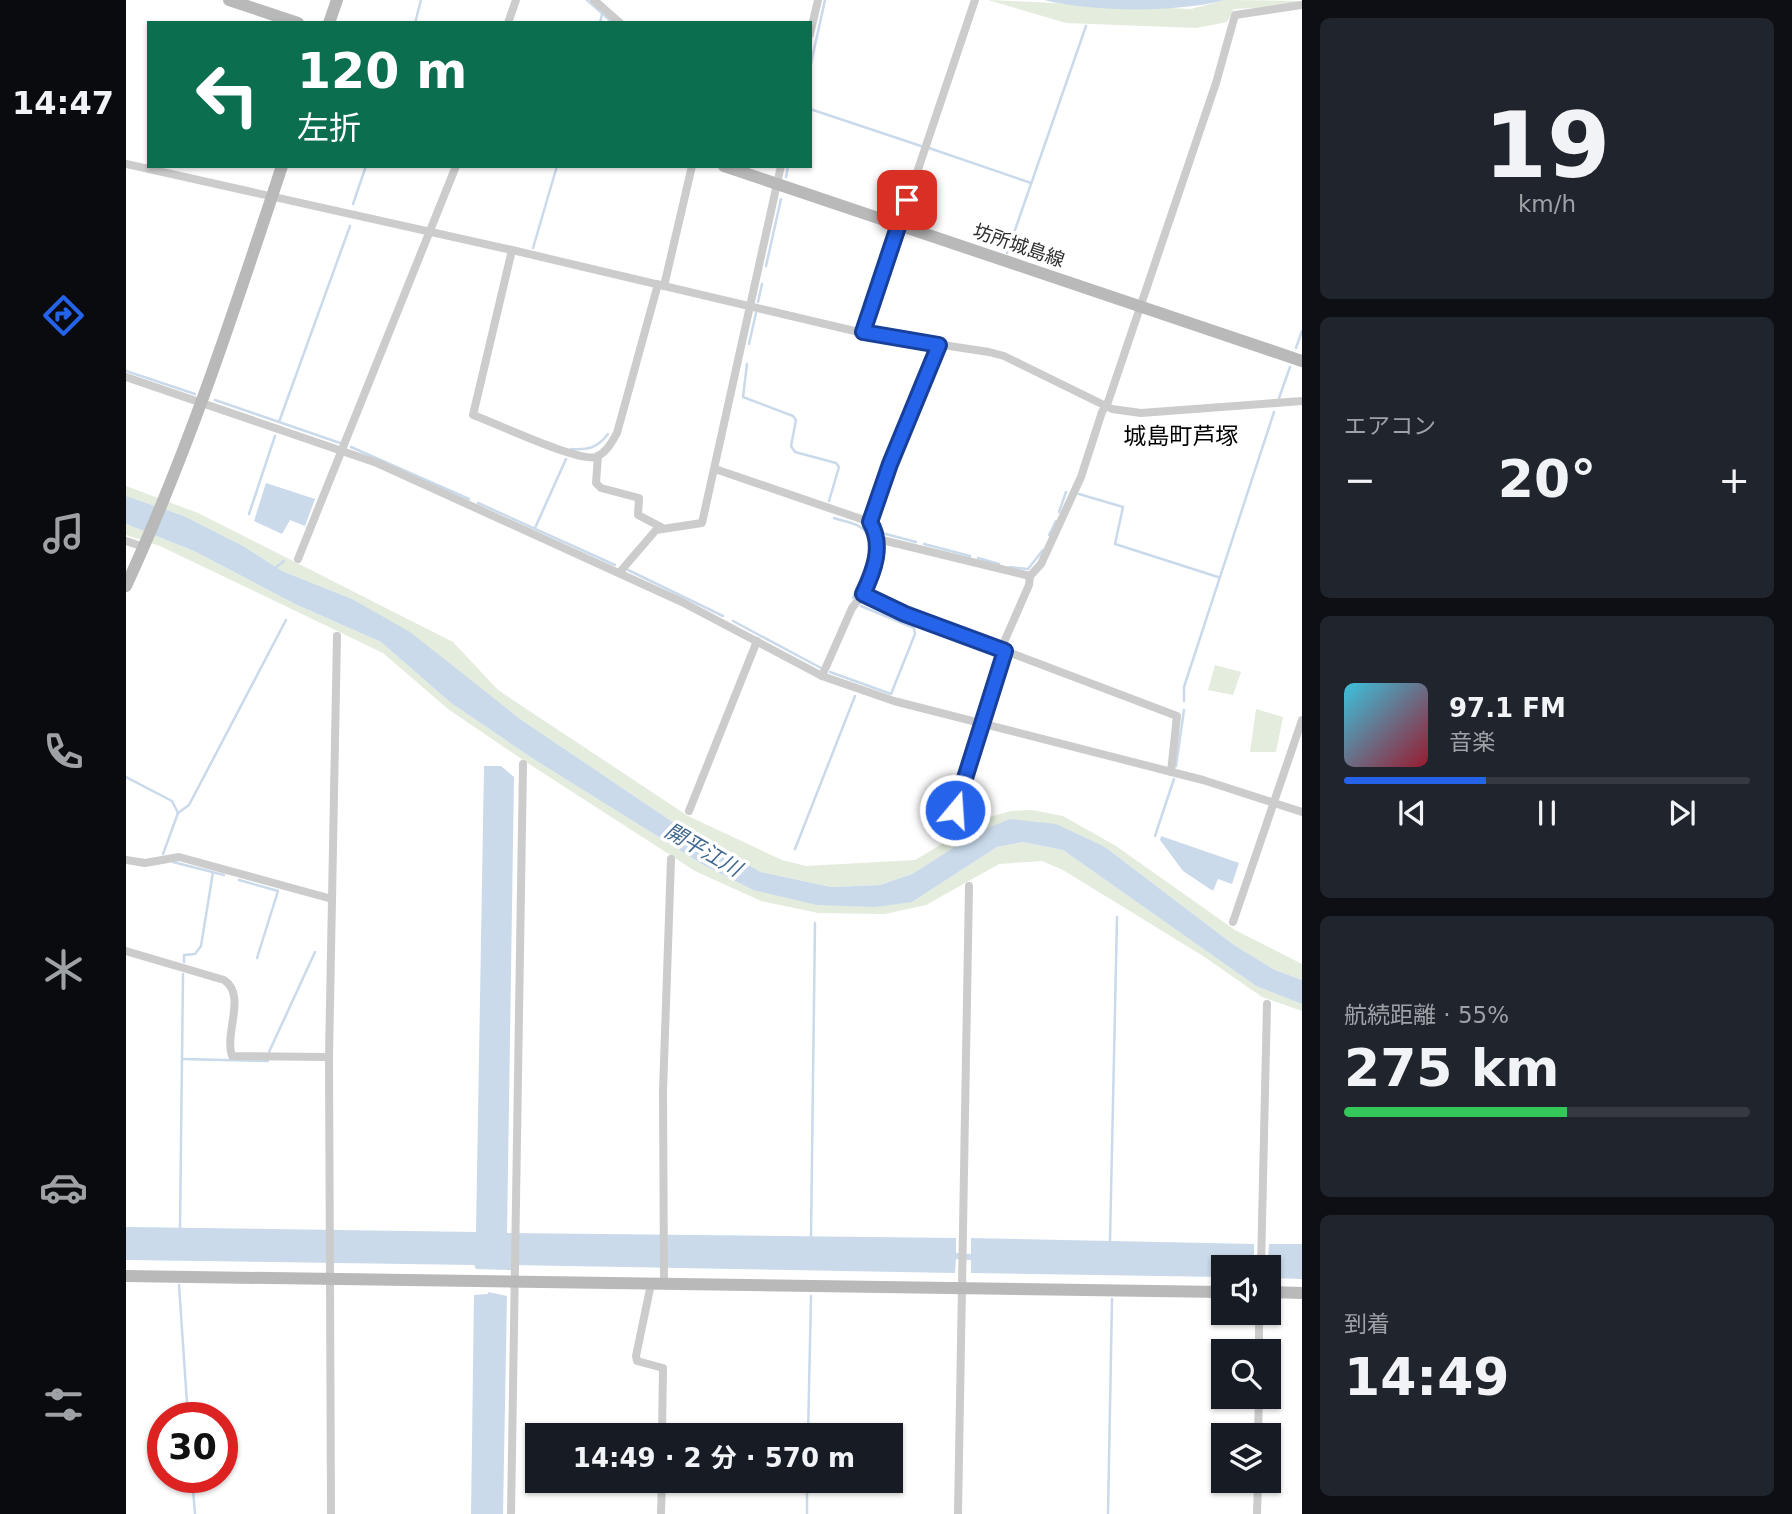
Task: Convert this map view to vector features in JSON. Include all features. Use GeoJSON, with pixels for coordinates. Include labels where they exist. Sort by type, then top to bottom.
{"type":"FeatureCollection","features":[{"type":"Feature","properties":{"kind":"street"},"geometry":{"type":"LineString","coordinates":[[229,0],[292,21]]}},
{"type":"Feature","properties":{"kind":"street"},"geometry":{"type":"LineString","coordinates":[[330,21],[337,0]]}},
{"type":"Feature","properties":{"kind":"street"},"geometry":{"type":"LineString","coordinates":[[509,21],[516,0]]}},
{"type":"Feature","properties":{"kind":"street"},"geometry":{"type":"LineString","coordinates":[[594,0],[618,21]]}},
{"type":"Feature","properties":{"kind":"street"},"geometry":{"type":"LineString","coordinates":[[812,26],[818,0]]}},
{"type":"Feature","properties":{"kind":"street"},"geometry":{"type":"LineString","coordinates":[[863,332],[975,0]]}},
{"type":"Feature","properties":{"kind":"street"},"geometry":{"type":"LineString","coordinates":[[955,810],[1003,650],[1029,585],[1030,576],[1041,565],[1081,477],[1216,83],[1235,15],[1302,5]]}},
{"type":"Feature","properties":{"kind":"street"},"geometry":{"type":"LineString","coordinates":[[126,164],[863,332],[1004,356],[1104,407],[1141,413],[1302,401]]}},
{"type":"Feature","properties":{"kind":"street"},"geometry":{"type":"LineString","coordinates":[[126,586],[165,500],[202,402],[281,168]]}},
{"type":"Feature","properties":{"kind":"street"},"geometry":{"type":"LineString","coordinates":[[298,559],[432,232],[455,168]]}},
{"type":"Feature","properties":{"kind":"street"},"geometry":{"type":"LineString","coordinates":[[512,250],[473,415],[569,454],[598,456],[607,449],[623,418],[691,168]]}},
{"type":"Feature","properties":{"kind":"street","name":"坊所城島線"},"geometry":{"type":"LineString","coordinates":[[730,168],[1302,361]]}},
{"type":"Feature","properties":{"kind":"street"},"geometry":{"type":"LineString","coordinates":[[598,456],[596,483],[601,488],[639,498],[638,515],[661,527],[680,528],[702,523],[781,168]]}},
{"type":"Feature","properties":{"kind":"street"},"geometry":{"type":"LineString","coordinates":[[822,676],[872,570],[878,540],[870,522],[890,464],[939,345]]}},
{"type":"Feature","properties":{"kind":"street"},"geometry":{"type":"LineString","coordinates":[[126,377],[344,450],[619,573],[822,676],[894,701],[1171,772],[1302,812]]}},
{"type":"Feature","properties":{"kind":"street"},"geometry":{"type":"LineString","coordinates":[[715,469],[870,522]]}},
{"type":"Feature","properties":{"kind":"street"},"geometry":{"type":"LineString","coordinates":[[619,573],[661,527]]}},
{"type":"Feature","properties":{"kind":"street"},"geometry":{"type":"LineString","coordinates":[[878,540],[1030,576]]}},
{"type":"Feature","properties":{"kind":"street"},"geometry":{"type":"LineString","coordinates":[[126,541],[145,545]]}},
{"type":"Feature","properties":{"kind":"street"},"geometry":{"type":"LineString","coordinates":[[863,594],[905,614],[1177,716],[1171,772]]}},
{"type":"Feature","properties":{"kind":"street"},"geometry":{"type":"LineString","coordinates":[[331,1514],[329,1058],[337,636]]}},
{"type":"Feature","properties":{"kind":"street"},"geometry":{"type":"LineString","coordinates":[[689,811],[757,641]]}},
{"type":"Feature","properties":{"kind":"street"},"geometry":{"type":"LineString","coordinates":[[1233,922],[1302,720]]}},
{"type":"Feature","properties":{"kind":"street"},"geometry":{"type":"LineString","coordinates":[[511,1514],[523,764]]}},
{"type":"Feature","properties":{"kind":"street"},"geometry":{"type":"LineString","coordinates":[[126,860],[145,863],[179,857],[332,900]]}},
{"type":"Feature","properties":{"kind":"street"},"geometry":{"type":"LineString","coordinates":[[662,1423],[663,1368],[637,1361],[636,1356],[659,1279],[664,1228],[663,1091],[671,859]]}},
{"type":"Feature","properties":{"kind":"street"},"geometry":{"type":"LineString","coordinates":[[958,1514],[969,886]]}},
{"type":"Feature","properties":{"kind":"street"},"geometry":{"type":"LineString","coordinates":[[126,951],[216,978],[233,986],[235,992],[230,1032],[232,1056],[329,1058]]}},
{"type":"Feature","properties":{"kind":"street"},"geometry":{"type":"LineString","coordinates":[[1261,1255],[1267,1004]]}},
{"type":"Feature","properties":{"kind":"street"},"geometry":{"type":"LineString","coordinates":[[126,1276],[328,1272],[515,1282],[659,1279],[963,1289],[1211,1292]]}},
{"type":"Feature","properties":{"kind":"street"},"geometry":{"type":"LineString","coordinates":[[1281,1292],[1302,1293]]}},
{"type":"Feature","properties":{"kind":"street"},"geometry":{"type":"LineString","coordinates":[[661,1514],[662,1493]]}},
{"type":"Feature","properties":{"kind":"street"},"geometry":{"type":"LineString","coordinates":[[1257,1514],[1258,1493]]}},
{"type":"Feature","properties":{"kind":"green space"},"geometry":{"type":"Polygon","coordinates":[[[988,0],[1191,9],[1225,0],[1302,1],[1289,6],[1234,9],[1227,22],[1196,28],[1066,23],[988,0]]]}},
{"type":"Feature","properties":{"kind":"green space"},"geometry":{"type":"Polygon","coordinates":[[[126,486],[198,513],[453,642],[498,690],[688,816],[782,860],[806,866],[915,860],[986,818],[1011,811],[1032,810],[1063,816],[1116,846],[1235,930],[1302,964],[1302,980],[1275,970],[1234,945],[1105,847],[980,831],[912,874],[880,885],[831,887],[761,872],[683,829],[520,719],[466,677],[352,599],[282,571],[243,546],[184,516],[126,496],[126,486]]]}},
{"type":"Feature","properties":{"kind":"green space"},"geometry":{"type":"Polygon","coordinates":[[[126,524],[194,551],[295,604],[381,642],[451,703],[535,760],[702,864],[753,890],[912,902],[997,847],[1023,842],[1063,850],[1256,986],[1302,1004],[1302,1011],[1262,997],[1203,956],[1063,870],[1042,861],[999,864],[926,905],[885,914],[818,913],[761,901],[695,871],[526,762],[448,709],[383,653],[160,546],[126,535],[126,524]]]}},
{"type":"Feature","properties":{"kind":"green space"},"geometry":{"type":"Polygon","coordinates":[[[1215,665],[1241,672],[1233,695],[1208,690],[1215,665]]]}},
{"type":"Feature","properties":{"kind":"green space"},"geometry":{"type":"Polygon","coordinates":[[[1256,709],[1283,717],[1276,752],[1250,752],[1256,709]]]}},
{"type":"Feature","properties":{"kind":"water"},"geometry":{"type":"Polygon","coordinates":[[[1044,0],[1225,0],[1159,9],[1110,9],[1044,0]]]}},
{"type":"Feature","properties":{"kind":"water"},"geometry":{"type":"Polygon","coordinates":[[[266,483],[315,499],[305,526],[290,520],[282,534],[254,521],[266,483]]]}},
{"type":"Feature","properties":{"kind":"water","name":"開平江川"},"geometry":{"type":"Polygon","coordinates":[[[126,496],[184,516],[243,546],[282,571],[352,599],[410,632],[520,719],[683,829],[761,872],[831,887],[880,885],[912,874],[980,831],[1010,819],[1056,824],[1105,847],[1234,945],[1275,970],[1302,980],[1302,1004],[1256,986],[1063,850],[1023,842],[997,847],[912,902],[875,907],[817,905],[753,890],[702,864],[535,760],[451,703],[381,642],[295,604],[194,551],[126,524],[126,496]]]}},
{"type":"Feature","properties":{"kind":"water"},"geometry":{"type":"Polygon","coordinates":[[[484,766],[501,766],[514,777],[507,1233],[956,1238],[956,1253],[971,1254],[971,1238],[1254,1244],[1254,1255],[1211,1255],[1211,1277],[971,1273],[971,1260],[956,1259],[955,1273],[511,1265],[511,1270],[476,1269],[474,1265],[126,1260],[126,1227],[476,1232],[484,766]]]}},
{"type":"Feature","properties":{"kind":"water"},"geometry":{"type":"Polygon","coordinates":[[[1161,836],[1239,863],[1232,884],[1218,879],[1213,891],[1183,871],[1160,840],[1161,836]]]}},
{"type":"Feature","properties":{"kind":"water"},"geometry":{"type":"Polygon","coordinates":[[[1269,1244],[1302,1244],[1302,1279],[1281,1278],[1281,1255],[1268,1255],[1269,1244]]]}},
{"type":"Feature","properties":{"kind":"water"},"geometry":{"type":"Polygon","coordinates":[[[488,1292],[507,1296],[503,1514],[471,1514],[474,1295],[488,1292]]]}},
{"type":"Feature","properties":{"kind":"waterway"},"geometry":{"type":"LineString","coordinates":[[416,21],[421,0]]}},
{"type":"Feature","properties":{"kind":"waterway"},"geometry":{"type":"LineString","coordinates":[[587,0],[611,21]]}},
{"type":"Feature","properties":{"kind":"waterway"},"geometry":{"type":"LineString","coordinates":[[812,59],[825,0]]}},
{"type":"Feature","properties":{"kind":"waterway"},"geometry":{"type":"LineString","coordinates":[[600,21],[602,14]]}},
{"type":"Feature","properties":{"kind":"waterway"},"geometry":{"type":"LineString","coordinates":[[1007,253],[1086,26]]}},
{"type":"Feature","properties":{"kind":"waterway"},"geometry":{"type":"LineString","coordinates":[[812,110],[921,146]]}},
{"type":"Feature","properties":{"kind":"waterway"},"geometry":{"type":"LineString","coordinates":[[929,148],[1031,183]]}},
{"type":"Feature","properties":{"kind":"waterway"},"geometry":{"type":"LineString","coordinates":[[353,204],[365,168]]}},
{"type":"Feature","properties":{"kind":"waterway"},"geometry":{"type":"LineString","coordinates":[[533,248],[556,168]]}},
{"type":"Feature","properties":{"kind":"waterway"},"geometry":{"type":"LineString","coordinates":[[786,177],[788,168]]}},
{"type":"Feature","properties":{"kind":"waterway"},"geometry":{"type":"LineString","coordinates":[[766,266],[781,199]]}},
{"type":"Feature","properties":{"kind":"waterway"},"geometry":{"type":"LineString","coordinates":[[279,422],[350,226]]}},
{"type":"Feature","properties":{"kind":"waterway"},"geometry":{"type":"LineString","coordinates":[[758,302],[762,284]]}},
{"type":"Feature","properties":{"kind":"waterway"},"geometry":{"type":"LineString","coordinates":[[749,344],[756,313]]}},
{"type":"Feature","properties":{"kind":"waterway"},"geometry":{"type":"LineString","coordinates":[[1296,348],[1302,331]]}},
{"type":"Feature","properties":{"kind":"waterway"},"geometry":{"type":"LineString","coordinates":[[747,364],[743,397],[793,416],[796,420],[791,446],[795,452],[836,463],[839,467],[829,501]]}},
{"type":"Feature","properties":{"kind":"waterway"},"geometry":{"type":"LineString","coordinates":[[1279,398],[1290,367]]}},
{"type":"Feature","properties":{"kind":"waterway"},"geometry":{"type":"LineString","coordinates":[[126,371],[195,394]]}},
{"type":"Feature","properties":{"kind":"waterway"},"geometry":{"type":"LineString","coordinates":[[215,400],[340,443]]}},
{"type":"Feature","properties":{"kind":"waterway"},"geometry":{"type":"LineString","coordinates":[[1184,701],[1184,687],[1274,412]]}},
{"type":"Feature","properties":{"kind":"waterway"},"geometry":{"type":"LineString","coordinates":[[571,449],[592,447],[608,434]]}},
{"type":"Feature","properties":{"kind":"waterway"},"geometry":{"type":"LineString","coordinates":[[249,514],[275,436]]}},
{"type":"Feature","properties":{"kind":"waterway"},"geometry":{"type":"LineString","coordinates":[[351,447],[469,499]]}},
{"type":"Feature","properties":{"kind":"waterway"},"geometry":{"type":"LineString","coordinates":[[535,528],[566,459]]}},
{"type":"Feature","properties":{"kind":"waterway"},"geometry":{"type":"LineString","coordinates":[[1059,512],[1066,492]]}},
{"type":"Feature","properties":{"kind":"waterway"},"geometry":{"type":"LineString","coordinates":[[1079,494],[1123,507],[1115,544],[1218,577]]}},
{"type":"Feature","properties":{"kind":"waterway"},"geometry":{"type":"LineString","coordinates":[[478,503],[615,565]]}},
{"type":"Feature","properties":{"kind":"waterway"},"geometry":{"type":"LineString","coordinates":[[834,518],[860,527],[867,533],[869,541],[867,561],[853,598]]}},
{"type":"Feature","properties":{"kind":"waterway"},"geometry":{"type":"LineString","coordinates":[[1049,535],[1056,521]]}},
{"type":"Feature","properties":{"kind":"waterway"},"geometry":{"type":"LineString","coordinates":[[882,533],[916,542]]}},
{"type":"Feature","properties":{"kind":"waterway"},"geometry":{"type":"LineString","coordinates":[[924,544],[970,556]]}},
{"type":"Feature","properties":{"kind":"waterway"},"geometry":{"type":"LineString","coordinates":[[1010,567],[1028,569],[1043,550]]}},
{"type":"Feature","properties":{"kind":"waterway"},"geometry":{"type":"LineString","coordinates":[[978,558],[999,564]]}},
{"type":"Feature","properties":{"kind":"waterway"},"geometry":{"type":"LineString","coordinates":[[275,568],[284,561]]}},
{"type":"Feature","properties":{"kind":"waterway"},"geometry":{"type":"LineString","coordinates":[[628,570],[723,616]]}},
{"type":"Feature","properties":{"kind":"waterway"},"geometry":{"type":"LineString","coordinates":[[830,672],[891,694],[915,634],[914,628],[861,606]]}},
{"type":"Feature","properties":{"kind":"waterway"},"geometry":{"type":"LineString","coordinates":[[178,813],[189,805],[286,620]]}},
{"type":"Feature","properties":{"kind":"waterway"},"geometry":{"type":"LineString","coordinates":[[733,621],[821,668]]}},
{"type":"Feature","properties":{"kind":"waterway"},"geometry":{"type":"LineString","coordinates":[[795,849],[855,696]]}},
{"type":"Feature","properties":{"kind":"waterway"},"geometry":{"type":"LineString","coordinates":[[1176,766],[1184,710]]}},
{"type":"Feature","properties":{"kind":"waterway"},"geometry":{"type":"LineString","coordinates":[[126,777],[172,801],[178,813],[163,854]]}},
{"type":"Feature","properties":{"kind":"waterway"},"geometry":{"type":"LineString","coordinates":[[1155,836],[1174,779]]}},
{"type":"Feature","properties":{"kind":"waterway"},"geometry":{"type":"LineString","coordinates":[[173,862],[224,875]]}},
{"type":"Feature","properties":{"kind":"waterway"},"geometry":{"type":"LineString","coordinates":[[184,962],[184,955],[195,954],[201,946],[213,872]]}},
{"type":"Feature","properties":{"kind":"waterway"},"geometry":{"type":"LineString","coordinates":[[239,880],[278,891],[257,958]]}},
{"type":"Feature","properties":{"kind":"waterway"},"geometry":{"type":"LineString","coordinates":[[1110,1241],[1117,917]]}},
{"type":"Feature","properties":{"kind":"waterway"},"geometry":{"type":"LineString","coordinates":[[811,1237],[815,923]]}},
{"type":"Feature","properties":{"kind":"waterway"},"geometry":{"type":"LineString","coordinates":[[269,1052],[315,952]]}},
{"type":"Feature","properties":{"kind":"waterway"},"geometry":{"type":"LineString","coordinates":[[180,1228],[183,974]]}},
{"type":"Feature","properties":{"kind":"waterway"},"geometry":{"type":"LineString","coordinates":[[182,1059],[268,1061]]}},
{"type":"Feature","properties":{"kind":"waterway"},"geometry":{"type":"LineString","coordinates":[[179,1285],[187,1402]]}},
{"type":"Feature","properties":{"kind":"waterway"},"geometry":{"type":"LineString","coordinates":[[808,1423],[811,1296]]}},
{"type":"Feature","properties":{"kind":"waterway"},"geometry":{"type":"LineString","coordinates":[[1108,1514],[1112,1299]]}},
{"type":"Feature","properties":{"kind":"waterway"},"geometry":{"type":"LineString","coordinates":[[193,1493],[195,1514]]}},
{"type":"Feature","properties":{"kind":"waterway"},"geometry":{"type":"LineString","coordinates":[[807,1493],[807,1514]]}},
{"type":"Feature","properties":{"kind":"district","name":"城島町芦塚"},"geometry":{"type":"Point","coordinates":[1181,436]}},
{"type":"Feature","properties":{"kind":"route"},"geometry":{"type":"LineString","coordinates":[[907,200],[863,332],[939,345],[890,464],[870,522],[878,540],[872,570],[863,594],[905,614],[1005,651],[955,810]]}}]}
